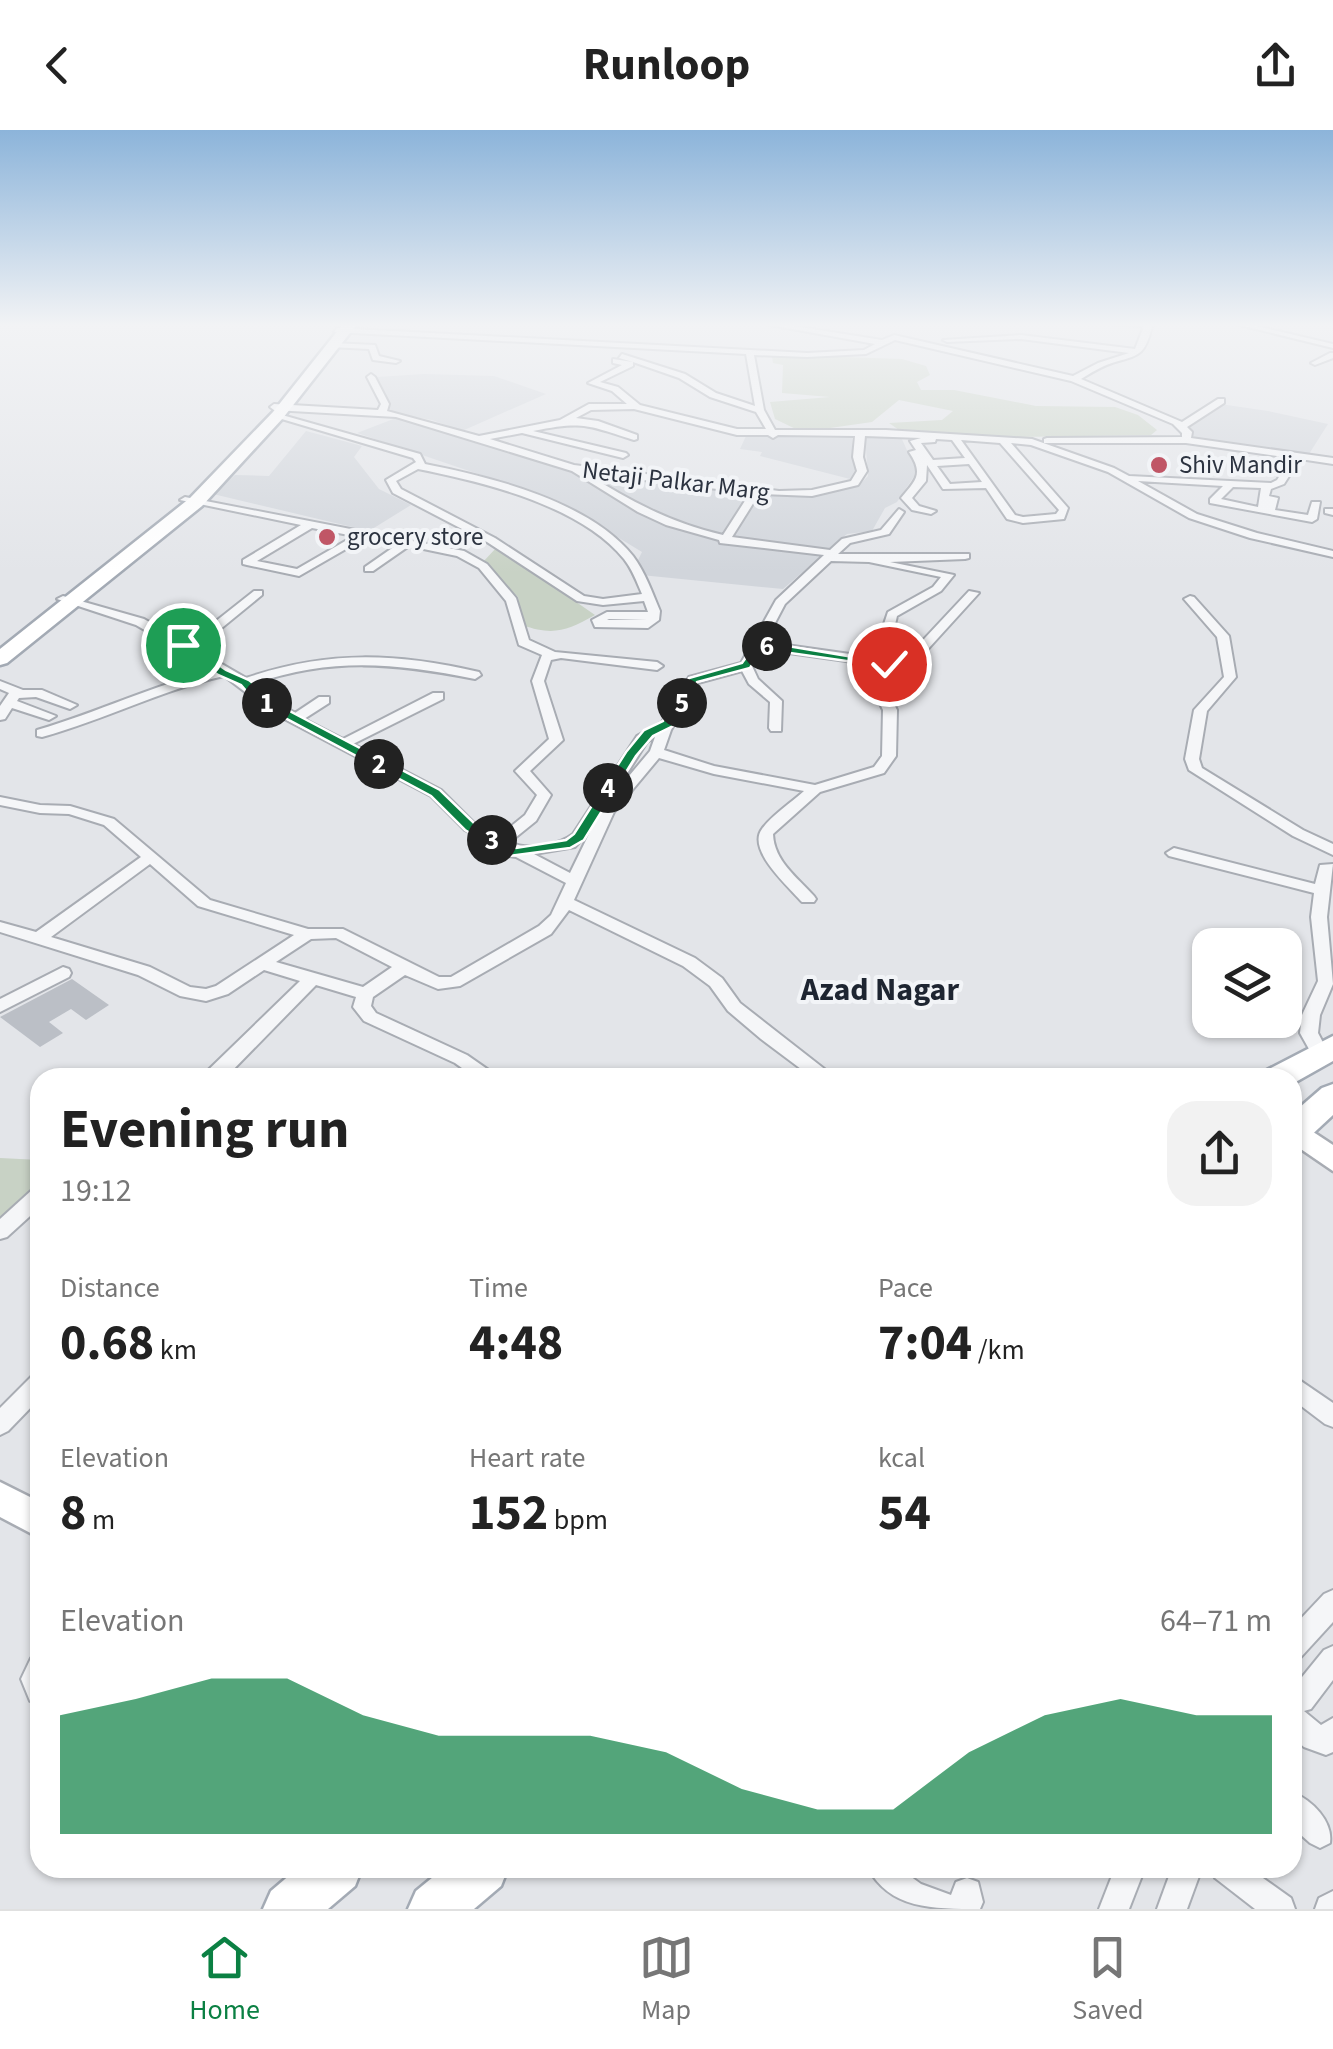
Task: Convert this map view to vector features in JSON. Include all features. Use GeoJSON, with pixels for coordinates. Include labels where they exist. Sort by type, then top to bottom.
{"type":"FeatureCollection","features":[{"type":"Feature","properties":{"kind":"main road"},"geometry":{"type":"LineString","coordinates":[[0,660],[190,501],[280,407]]}},
{"type":"Feature","properties":{"kind":"main road"},"geometry":{"type":"LineString","coordinates":[[0,648],[68,600]]}},
{"type":"Feature","properties":{"kind":"main road"},"geometry":{"type":"LineString","coordinates":[[1295,1068],[1326,1050]]}},
{"type":"Feature","properties":{"kind":"main road"},"geometry":{"type":"LineString","coordinates":[[1302,1123],[1333,1096]]}},
{"type":"Feature","properties":{"kind":"main road"},"geometry":{"type":"LineString","coordinates":[[1302,1136],[1333,1160]]}},
{"type":"Feature","properties":{"kind":"main road"},"geometry":{"type":"LineString","coordinates":[[0,1498],[30,1514]]}},
{"type":"Feature","properties":{"kind":"main road"},"geometry":{"type":"LineString","coordinates":[[289,1909],[325,1878]]}},
{"type":"Feature","properties":{"kind":"main road"},"geometry":{"type":"LineString","coordinates":[[434,1909],[471,1878]]}},
{"type":"Feature","properties":{"kind":"street"},"geometry":{"type":"LineString","coordinates":[[382,413],[384,407]]}},
{"type":"Feature","properties":{"kind":"street"},"geometry":{"type":"LineString","coordinates":[[478,439],[566,420],[589,407]]}},
{"type":"Feature","properties":{"kind":"street"},"geometry":{"type":"LineString","coordinates":[[638,407],[706,426],[773,435],[903,434],[955,439],[1011,517],[1064,514],[1003,440]]}},
{"type":"Feature","properties":{"kind":"street"},"geometry":{"type":"LineString","coordinates":[[750,407],[760,410]]}},
{"type":"Feature","properties":{"kind":"street"},"geometry":{"type":"LineString","coordinates":[[759,407],[773,435]]}},
{"type":"Feature","properties":{"kind":"street"},"geometry":{"type":"LineString","coordinates":[[1138,407],[1182,426]]}},
{"type":"Feature","properties":{"kind":"street"},"geometry":{"type":"LineString","coordinates":[[1182,426],[1212,407]]}},
{"type":"Feature","properties":{"kind":"street","name":"Netaji Palkar Marg"},"geometry":{"type":"LineString","coordinates":[[278,410],[414,417],[510,452],[573,468],[756,491],[812,493],[855,482],[862,471],[858,457],[860,435]]}},
{"type":"Feature","properties":{"kind":"street"},"geometry":{"type":"LineString","coordinates":[[278,410],[422,459],[418,466],[390,480],[397,491],[491,540],[580,598],[603,602],[648,597]]}},
{"type":"Feature","properties":{"kind":"street"},"geometry":{"type":"LineString","coordinates":[[566,420],[606,426],[634,437]]}},
{"type":"Feature","properties":{"kind":"street"},"geometry":{"type":"LineString","coordinates":[[1182,426],[1186,440]]}},
{"type":"Feature","properties":{"kind":"street"},"geometry":{"type":"LineString","coordinates":[[521,431],[623,454]]}},
{"type":"Feature","properties":{"kind":"street"},"geometry":{"type":"LineString","coordinates":[[903,434],[922,464],[921,482],[906,498],[916,508],[931,510]]}},
{"type":"Feature","properties":{"kind":"street"},"geometry":{"type":"LineString","coordinates":[[997,496],[957,499],[916,440],[1186,440],[1333,461]]}},
{"type":"Feature","properties":{"kind":"street"},"geometry":{"type":"LineString","coordinates":[[1032,442],[1126,477],[1192,516],[1254,536],[1333,554]]}},
{"type":"Feature","properties":{"kind":"street"},"geometry":{"type":"LineString","coordinates":[[1126,477],[1270,486],[1281,482],[1297,456]]}},
{"type":"Feature","properties":{"kind":"street"},"geometry":{"type":"LineString","coordinates":[[927,459],[972,462]]}},
{"type":"Feature","properties":{"kind":"street"},"geometry":{"type":"LineString","coordinates":[[937,474],[972,462]]}},
{"type":"Feature","properties":{"kind":"street"},"geometry":{"type":"LineString","coordinates":[[418,466],[465,474],[569,514],[617,545],[630,559],[654,616]]}},
{"type":"Feature","properties":{"kind":"street"},"geometry":{"type":"LineString","coordinates":[[573,468],[641,513],[672,527],[724,540],[948,574],[938,589],[892,614],[888,633],[866,662]]}},
{"type":"Feature","properties":{"kind":"street"},"geometry":{"type":"LineString","coordinates":[[1230,484],[1214,501],[1258,511],[1263,510],[1270,486]]}},
{"type":"Feature","properties":{"kind":"street"},"geometry":{"type":"LineString","coordinates":[[947,487],[988,485]]}},
{"type":"Feature","properties":{"kind":"street"},"geometry":{"type":"LineString","coordinates":[[1270,486],[1272,514],[1308,520],[1312,519],[1316,504]]}},
{"type":"Feature","properties":{"kind":"street"},"geometry":{"type":"LineString","coordinates":[[724,540],[756,491]]}},
{"type":"Feature","properties":{"kind":"street"},"geometry":{"type":"LineString","coordinates":[[190,501],[460,554],[483,566],[512,600],[523,642],[552,655],[656,666]]}},
{"type":"Feature","properties":{"kind":"street"},"geometry":{"type":"LineString","coordinates":[[0,801],[70,810],[109,822],[204,903],[307,934],[352,938],[438,983],[454,982],[545,930],[567,903],[573,882],[608,812],[657,752],[668,724],[696,677],[746,666],[780,602],[830,555],[852,539],[885,532],[900,512]]}},
{"type":"Feature","properties":{"kind":"street"},"geometry":{"type":"LineString","coordinates":[[312,523],[247,562],[299,574],[366,533]]}},
{"type":"Feature","properties":{"kind":"street"},"geometry":{"type":"LineString","coordinates":[[369,569],[408,542]]}},
{"type":"Feature","properties":{"kind":"street"},"geometry":{"type":"LineString","coordinates":[[874,562],[920,555],[965,556]]}},
{"type":"Feature","properties":{"kind":"street"},"geometry":{"type":"LineString","coordinates":[[189,649],[258,593]]}},
{"type":"Feature","properties":{"kind":"street"},"geometry":{"type":"LineString","coordinates":[[758,645],[866,662],[909,662],[973,593]]}},
{"type":"Feature","properties":{"kind":"street"},"geometry":{"type":"LineString","coordinates":[[1190,599],[1223,636],[1230,677],[1201,710],[1192,759],[1196,770],[1333,850]]}},
{"type":"Feature","properties":{"kind":"street"},"geometry":{"type":"LineString","coordinates":[[68,600],[122,614],[189,649],[222,672],[245,682],[258,697],[295,719],[436,793],[470,827],[573,882]]}},
{"type":"Feature","properties":{"kind":"street"},"geometry":{"type":"LineString","coordinates":[[506,848],[541,806],[544,795],[522,772],[556,740],[538,681],[539,670],[552,655]]}},
{"type":"Feature","properties":{"kind":"street"},"geometry":{"type":"LineString","coordinates":[[245,682],[308,661],[360,658],[420,663],[475,674]]}},
{"type":"Feature","properties":{"kind":"street"},"geometry":{"type":"LineString","coordinates":[[808,899],[768,851],[764,840],[772,824],[815,788],[879,770],[889,756],[890,710],[866,662]]}},
{"type":"Feature","properties":{"kind":"street"},"geometry":{"type":"LineString","coordinates":[[746,666],[753,681],[776,701],[776,728]]}},
{"type":"Feature","properties":{"kind":"street"},"geometry":{"type":"LineString","coordinates":[[42,733],[184,681],[222,672]]}},
{"type":"Feature","properties":{"kind":"street"},"geometry":{"type":"LineString","coordinates":[[0,684],[13,687],[13,698],[0,716]]}},
{"type":"Feature","properties":{"kind":"street"},"geometry":{"type":"LineString","coordinates":[[13,698],[38,693],[53,684]]}},
{"type":"Feature","properties":{"kind":"street"},"geometry":{"type":"LineString","coordinates":[[38,693],[70,705]]}},
{"type":"Feature","properties":{"kind":"street"},"geometry":{"type":"LineString","coordinates":[[343,744],[438,696]]}},
{"type":"Feature","properties":{"kind":"street"},"geometry":{"type":"LineString","coordinates":[[13,698],[49,716]]}},
{"type":"Feature","properties":{"kind":"street"},"geometry":{"type":"LineString","coordinates":[[295,719],[324,700]]}},
{"type":"Feature","properties":{"kind":"street"},"geometry":{"type":"LineString","coordinates":[[506,848],[570,844],[579,837],[642,739],[668,724]]}},
{"type":"Feature","properties":{"kind":"street"},"geometry":{"type":"LineString","coordinates":[[657,752],[691,768],[725,769],[815,788]]}},
{"type":"Feature","properties":{"kind":"street"},"geometry":{"type":"LineString","coordinates":[[1174,853],[1322,890]]}},
{"type":"Feature","properties":{"kind":"street"},"geometry":{"type":"LineString","coordinates":[[39,938],[150,857]]}},
{"type":"Feature","properties":{"kind":"street"},"geometry":{"type":"LineString","coordinates":[[1326,1050],[1310,1033],[1311,1015],[1326,980],[1319,917],[1325,868],[1333,868]]}},
{"type":"Feature","properties":{"kind":"street"},"geometry":{"type":"LineString","coordinates":[[567,903],[689,962],[716,982],[734,1008],[813,1068]]}},
{"type":"Feature","properties":{"kind":"street"},"geometry":{"type":"LineString","coordinates":[[0,927],[144,971],[186,992],[206,994],[222,990],[307,934]]}},
{"type":"Feature","properties":{"kind":"street"},"geometry":{"type":"LineString","coordinates":[[261,963],[311,980],[330,979],[365,994]]}},
{"type":"Feature","properties":{"kind":"street"},"geometry":{"type":"LineString","coordinates":[[404,967],[365,994],[362,1008],[370,1017],[476,1068]]}},
{"type":"Feature","properties":{"kind":"street"},"geometry":{"type":"LineString","coordinates":[[0,1006],[64,973]]}},
{"type":"Feature","properties":{"kind":"street"},"geometry":{"type":"LineString","coordinates":[[224,1068],[311,980]]}},
{"type":"Feature","properties":{"kind":"street"},"geometry":{"type":"LineString","coordinates":[[0,1230],[30,1204]]}},
{"type":"Feature","properties":{"kind":"street"},"geometry":{"type":"LineString","coordinates":[[0,1424],[30,1394]]}},
{"type":"Feature","properties":{"kind":"street"},"geometry":{"type":"LineString","coordinates":[[1302,1394],[1332,1424]]}},
{"type":"Feature","properties":{"kind":"street"},"geometry":{"type":"LineString","coordinates":[[1302,1637],[1333,1603]]}},
{"type":"Feature","properties":{"kind":"street"},"geometry":{"type":"LineString","coordinates":[[1309,1693],[1314,1737],[1326,1740],[1333,1732]]}},
{"type":"Feature","properties":{"kind":"street"},"geometry":{"type":"LineString","coordinates":[[1302,1816],[1320,1833]]}},
{"type":"Feature","properties":{"kind":"street"},"geometry":{"type":"LineString","coordinates":[[887,1878],[902,1892],[956,1904]]}},
{"type":"Feature","properties":{"kind":"street"},"geometry":{"type":"LineString","coordinates":[[1114,1909],[1126,1878]]}},
{"type":"Feature","properties":{"kind":"street"},"geometry":{"type":"LineString","coordinates":[[1172,1909],[1183,1878]]}},
{"type":"Feature","properties":{"kind":"street"},"geometry":{"type":"LineString","coordinates":[[1238,1878],[1280,1909]]}},
{"type":"Feature","properties":{"kind":"shaded area"},"geometry":{"type":"Polygon","coordinates":[[[388,407],[516,407],[462,431],[432,420],[387,412],[388,407]]]}},
{"type":"Feature","properties":{"kind":"shaded area"},"geometry":{"type":"Polygon","coordinates":[[[771,407],[890,407],[872,422],[802,432],[775,419],[771,407]]]}},
{"type":"Feature","properties":{"kind":"shaded area"},"geometry":{"type":"Polygon","coordinates":[[[933,407],[1115,407],[1138,415],[1157,430],[1151,435],[1012,437],[899,430],[889,423],[942,420],[953,411],[933,407]]]}},
{"type":"Feature","properties":{"kind":"shaded area"},"geometry":{"type":"Polygon","coordinates":[[[1216,407],[1268,411],[1328,424],[1309,454],[1192,439],[1190,426],[1216,407]]]}},
{"type":"Feature","properties":{"kind":"shaded area"},"geometry":{"type":"Polygon","coordinates":[[[396,418],[564,470],[799,497],[859,485],[868,476],[865,436],[900,435],[917,472],[897,502],[885,508],[872,531],[847,534],[783,589],[631,574],[642,552],[558,501],[357,433],[396,418]]]}},
{"type":"Feature","properties":{"kind":"shaded area"},"geometry":{"type":"Polygon","coordinates":[[[306,431],[362,446],[354,457],[379,489],[411,505],[369,531],[213,494],[235,475],[269,476],[306,431]]]}},
{"type":"Feature","properties":{"kind":"shaded area"},"geometry":{"type":"Polygon","coordinates":[[[746,436],[852,438],[855,470],[850,479],[760,456],[762,452],[740,449],[746,436]]]}},
{"type":"Feature","properties":{"kind":"shaded area"},"geometry":{"type":"Polygon","coordinates":[[[497,547],[595,615],[560,630],[522,625],[518,597],[482,563],[497,547]]]}},
{"type":"Feature","properties":{"kind":"shaded area"},"geometry":{"type":"Polygon","coordinates":[[[0,1158],[30,1160],[30,1190],[0,1217],[0,1158]]]}},
{"type":"Feature","properties":{"kind":"building"},"geometry":{"type":"Polygon","coordinates":[[[72,979],[109,1005],[86,1020],[71,1009],[49,1022],[63,1033],[40,1047],[0,1017],[72,979]]]}},
{"type":"Feature","properties":{"kind":"place","name":"Shiv Mandir"},"geometry":{"type":"Point","coordinates":[1159,465]}},
{"type":"Feature","properties":{"kind":"place","name":"grocery store"},"geometry":{"type":"Point","coordinates":[327,537]}},
{"type":"Feature","properties":{"kind":"district","name":"Azad Nagar"},"geometry":{"type":"Point","coordinates":[880,990]}},
{"type":"Feature","properties":{"kind":"route"},"geometry":{"type":"LineString","coordinates":[[183,645],[222,672],[245,682],[258,697],[278,710],[436,793],[470,827],[514,853],[570,844],[579,837],[630,755],[648,733],[668,724],[693,680],[746,666],[758,645],[889,664]]}}]}
